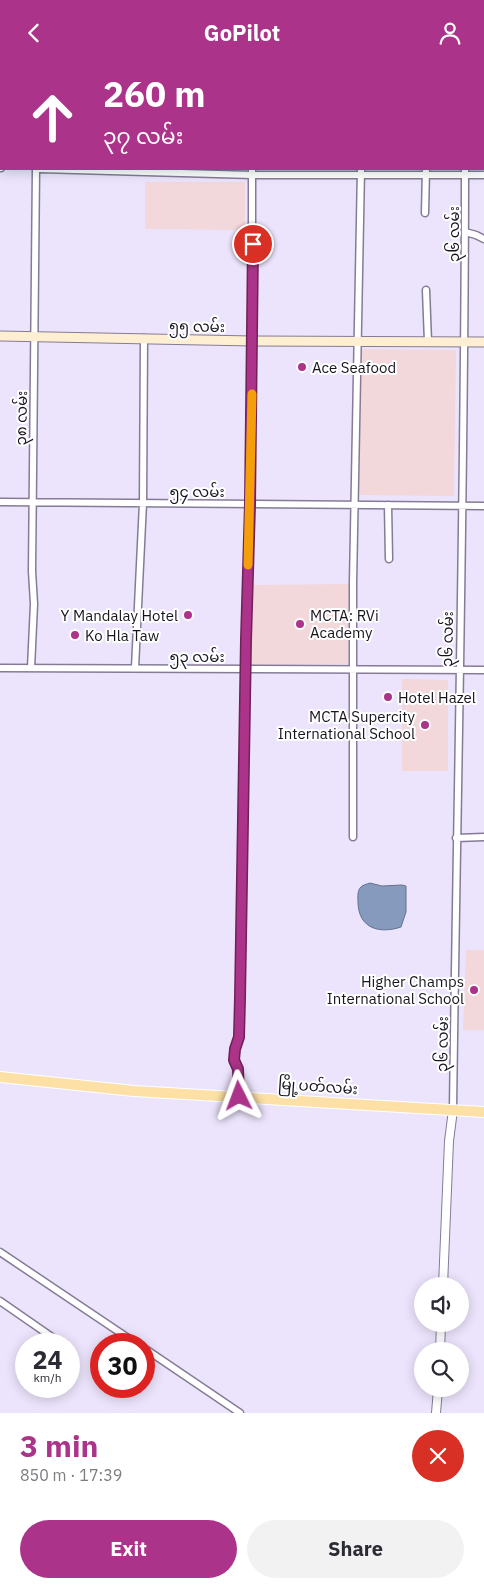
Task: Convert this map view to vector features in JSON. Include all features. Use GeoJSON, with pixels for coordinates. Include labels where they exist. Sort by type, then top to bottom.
{"type":"FeatureCollection","features":[{"type":"Feature","properties":{"kind":"main road","name":"၅၅ လမ်း"},"geometry":{"type":"LineString","coordinates":[[0,335],[252,341],[484,342]]}},
{"type":"Feature","properties":{"kind":"main road","name":"မြို့ပတ်လမ်း"},"geometry":{"type":"LineString","coordinates":[[0,1077],[134,1091],[484,1111]]}},
{"type":"Feature","properties":{"kind":"street","name":"၃၈ လမ်း"},"geometry":{"type":"LineString","coordinates":[[31,668],[34,604],[32,571],[36,170]]}},
{"type":"Feature","properties":{"kind":"street"},"geometry":{"type":"LineString","coordinates":[[111,170],[465,172],[484,175]]}},
{"type":"Feature","properties":{"kind":"street"},"geometry":{"type":"LineString","coordinates":[[239,1096],[238,1069],[234,1060],[239,1037],[250,504],[252,172]]}},
{"type":"Feature","properties":{"kind":"street"},"geometry":{"type":"LineString","coordinates":[[353,837],[355,505],[361,172]]}},
{"type":"Feature","properties":{"kind":"street"},"geometry":{"type":"LineString","coordinates":[[425,213],[426,172]]}},
{"type":"Feature","properties":{"kind":"street","name":"၃၆ လမ်း"},"geometry":{"type":"LineString","coordinates":[[454,1110],[465,172]]}},
{"type":"Feature","properties":{"kind":"street"},"geometry":{"type":"LineString","coordinates":[[465,232],[484,239]]}},
{"type":"Feature","properties":{"kind":"street"},"geometry":{"type":"LineString","coordinates":[[426,290],[428,342]]}},
{"type":"Feature","properties":{"kind":"street"},"geometry":{"type":"LineString","coordinates":[[135,668],[142,503],[144,339]]}},
{"type":"Feature","properties":{"kind":"street","name":"၅၄ လမ်း"},"geometry":{"type":"LineString","coordinates":[[0,502],[484,506]]}},
{"type":"Feature","properties":{"kind":"street"},"geometry":{"type":"LineString","coordinates":[[388,505],[389,559]]}},
{"type":"Feature","properties":{"kind":"street","name":"၅၃ လမ်း"},"geometry":{"type":"LineString","coordinates":[[0,668],[484,670]]}},
{"type":"Feature","properties":{"kind":"street"},"geometry":{"type":"LineString","coordinates":[[456,838],[484,837]]}},
{"type":"Feature","properties":{"kind":"street"},"geometry":{"type":"LineString","coordinates":[[443,1277],[450,1141],[454,1110]]}},
{"type":"Feature","properties":{"kind":"street"},"geometry":{"type":"LineString","coordinates":[[0,1252],[121,1333]]}},
{"type":"Feature","properties":{"kind":"street"},"geometry":{"type":"LineString","coordinates":[[0,1301],[46,1333]]}},
{"type":"Feature","properties":{"kind":"street"},"geometry":{"type":"LineString","coordinates":[[155,1355],[240,1413]]}},
{"type":"Feature","properties":{"kind":"street"},"geometry":{"type":"LineString","coordinates":[[436,1413],[437,1397]]}},
{"type":"Feature","properties":{"kind":"shaded area"},"geometry":{"type":"Polygon","coordinates":[[[145,182],[245,182],[245,230],[145,229],[145,182]]]}},
{"type":"Feature","properties":{"kind":"shaded area"},"geometry":{"type":"Polygon","coordinates":[[[359,349],[456,350],[454,496],[357,495],[359,349]]]}},
{"type":"Feature","properties":{"kind":"shaded area","name":"MCTA: RVi Academy"},"geometry":{"type":"Polygon","coordinates":[[[349,584],[348,664],[250,665],[251,585],[349,584]]]}},
{"type":"Feature","properties":{"kind":"shaded area","name":"MCTA Supercity International School"},"geometry":{"type":"Polygon","coordinates":[[[402,679],[448,680],[448,771],[402,771],[402,679]]]}},
{"type":"Feature","properties":{"kind":"shaded area","name":"Higher Champs International School"},"geometry":{"type":"Polygon","coordinates":[[[466,950],[484,950],[484,1030],[463,1030],[466,950]]]}},
{"type":"Feature","properties":{"kind":"water"},"geometry":{"type":"Polygon","coordinates":[[[370,883],[382,886],[406,886],[406,912],[401,927],[386,930],[378,929],[367,924],[362,919],[359,912],[358,891],[362,886],[370,883]]]}},
{"type":"Feature","properties":{"kind":"slow traffic"},"geometry":{"type":"LineString","coordinates":[[248,565],[252,394]]}},
{"type":"Feature","properties":{"kind":"place","name":"Ace Seafood"},"geometry":{"type":"Point","coordinates":[302,367]}},
{"type":"Feature","properties":{"kind":"place","name":"Y Mandalay Hotel"},"geometry":{"type":"Point","coordinates":[188,615]}},
{"type":"Feature","properties":{"kind":"place","name":"MCTA: RVi Academy"},"geometry":{"type":"Point","coordinates":[300,624]}},
{"type":"Feature","properties":{"kind":"place","name":"Ko Hla Taw"},"geometry":{"type":"Point","coordinates":[75,635]}},
{"type":"Feature","properties":{"kind":"place","name":"Hotel Hazel"},"geometry":{"type":"Point","coordinates":[388,697]}},
{"type":"Feature","properties":{"kind":"place","name":"MCTA Supercity International School"},"geometry":{"type":"Point","coordinates":[425,725]}},
{"type":"Feature","properties":{"kind":"place","name":"Higher Champs International School"},"geometry":{"type":"Point","coordinates":[474,990]}},
{"type":"Feature","properties":{"kind":"route"},"geometry":{"type":"LineString","coordinates":[[239,1096],[238,1069],[234,1060],[239,1037],[240,998],[253,244]]}}]}
